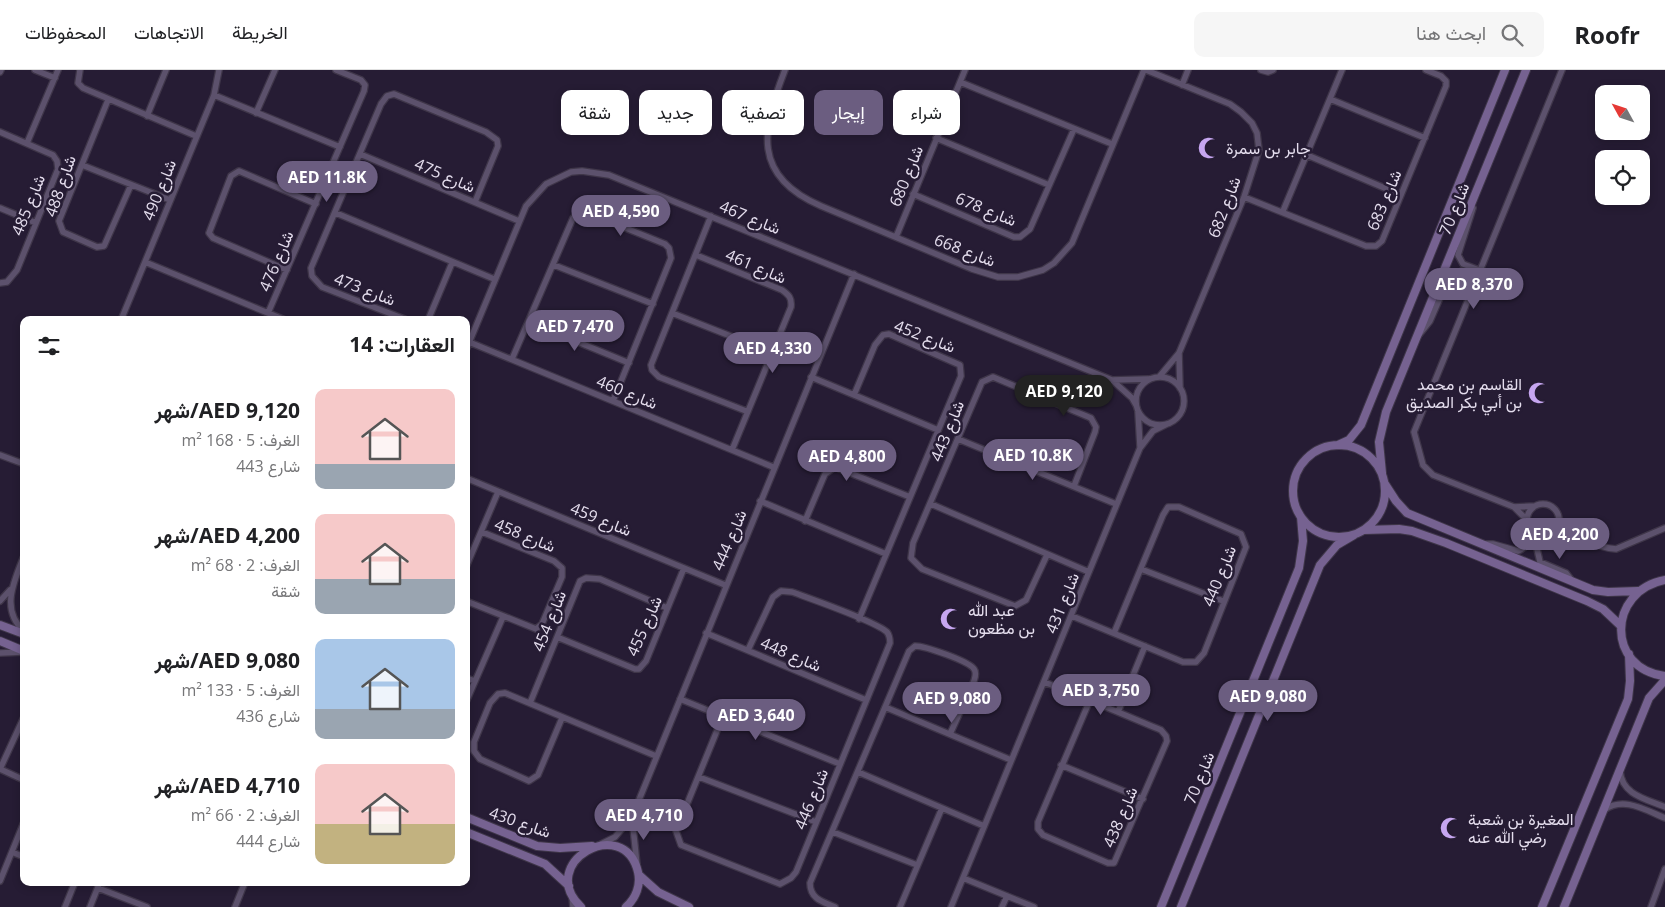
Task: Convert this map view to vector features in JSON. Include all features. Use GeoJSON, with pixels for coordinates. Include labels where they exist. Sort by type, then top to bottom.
{"type":"FeatureCollection","features":[{"type":"Feature","properties":{"kind":"main road","name":"شارع 70"},"geometry":{"type":"LineString","coordinates":[[1338,445],[1354,435],[1361,425],[1505,70]]}},
{"type":"Feature","properties":{"kind":"main road","name":"شارع 70"},"geometry":{"type":"LineString","coordinates":[[1382,473],[1379,442],[1381,427],[1526,70]]}},
{"type":"Feature","properties":{"kind":"main road"},"geometry":{"type":"LineString","coordinates":[[1338,445],[1349,446],[1364,452],[1376,463],[1382,473],[1385,484],[1385,498],[1381,510],[1374,522],[1354,535],[1339,537],[1325,535],[1312,528],[1302,517],[1294,498],[1294,484],[1298,471],[1307,459],[1318,451],[1338,445]]}},
{"type":"Feature","properties":{"kind":"main road"},"geometry":{"type":"LineString","coordinates":[[1385,484],[1396,501],[1407,513],[1573,582],[1608,592],[1638,591]]}},
{"type":"Feature","properties":{"kind":"main road","name":"شارع 70"},"geometry":{"type":"LineString","coordinates":[[1161,907],[1299,568],[1303,553],[1302,517]]}},
{"type":"Feature","properties":{"kind":"main road"},"geometry":{"type":"LineString","coordinates":[[1364,530],[1399,529],[1446,543],[1587,600],[1603,609],[1621,626]]}},
{"type":"Feature","properties":{"kind":"main road","name":"شارع 70"},"geometry":{"type":"LineString","coordinates":[[1181,907],[1320,566],[1337,545],[1354,535]]}},
{"type":"Feature","properties":{"kind":"main road"},"geometry":{"type":"LineString","coordinates":[[1542,907],[1628,699],[1630,681],[1628,654],[1621,636],[1624,611],[1638,591],[1646,586],[1665,580]]}},
{"type":"Feature","properties":{"kind":"main road"},"geometry":{"type":"LineString","coordinates":[[0,625],[20,631]]}},
{"type":"Feature","properties":{"kind":"main road"},"geometry":{"type":"LineString","coordinates":[[0,641],[20,650]]}},
{"type":"Feature","properties":{"kind":"main road"},"geometry":{"type":"LineString","coordinates":[[1628,654],[1647,671],[1665,676]]}},
{"type":"Feature","properties":{"kind":"main road"},"geometry":{"type":"LineString","coordinates":[[1565,906],[1649,698],[1665,680]]}},
{"type":"Feature","properties":{"kind":"main road","name":"شارع 430"},"geometry":{"type":"LineString","coordinates":[[470,819],[537,846],[560,848],[597,845],[614,846],[622,849],[633,860],[638,871]]}},
{"type":"Feature","properties":{"kind":"main road","name":"شارع 430"},"geometry":{"type":"LineString","coordinates":[[470,834],[545,864],[570,889],[581,907]]}},
{"type":"Feature","properties":{"kind":"main road"},"geometry":{"type":"LineString","coordinates":[[570,889],[569,874],[577,858],[585,850],[597,845]]}},
{"type":"Feature","properties":{"kind":"main road"},"geometry":{"type":"LineString","coordinates":[[626,907],[636,895],[638,871]]}},
{"type":"Feature","properties":{"kind":"main road"},"geometry":{"type":"LineString","coordinates":[[638,871],[658,892],[689,907]]}},
{"type":"Feature","properties":{"kind":"street"},"geometry":{"type":"LineString","coordinates":[[35,70],[55,78]]}},
{"type":"Feature","properties":{"kind":"street"},"geometry":{"type":"LineString","coordinates":[[27,143],[58,70]]}},
{"type":"Feature","properties":{"kind":"street"},"geometry":{"type":"LineString","coordinates":[[80,70],[78,82],[83,88],[196,136]]}},
{"type":"Feature","properties":{"kind":"street"},"geometry":{"type":"LineString","coordinates":[[147,116],[166,70]]}},
{"type":"Feature","properties":{"kind":"street","name":"شارع 490"},"geometry":{"type":"LineString","coordinates":[[123,316],[214,95],[219,70]]}},
{"type":"Feature","properties":{"kind":"street"},"geometry":{"type":"LineString","coordinates":[[256,113],[275,70]]}},
{"type":"Feature","properties":{"kind":"street","name":"شارع 476"},"geometry":{"type":"LineString","coordinates":[[268,313],[365,85],[361,80],[336,70]]}},
{"type":"Feature","properties":{"kind":"street","name":"شارع 668"},"geometry":{"type":"LineString","coordinates":[[785,70],[769,111],[766,127],[770,157],[775,169],[784,182],[808,201],[972,270],[998,277],[1018,277],[1043,270],[1054,263],[1072,243],[1112,144],[1145,70]]}},
{"type":"Feature","properties":{"kind":"street","name":"شارع 680"},"geometry":{"type":"LineString","coordinates":[[896,237],[965,70]]}},
{"type":"Feature","properties":{"kind":"street","name":"شارع 682"},"geometry":{"type":"LineString","coordinates":[[1145,70],[1230,104],[1242,112],[1252,123],[1257,133],[1259,150],[1244,197],[1179,353],[1159,377]]}},
{"type":"Feature","properties":{"kind":"street"},"geometry":{"type":"LineString","coordinates":[[1182,85],[1188,70]]}},
{"type":"Feature","properties":{"kind":"street"},"geometry":{"type":"LineString","coordinates":[[1261,70],[1273,70]]}},
{"type":"Feature","properties":{"kind":"street"},"geometry":{"type":"LineString","coordinates":[[1283,212],[1342,70]]}},
{"type":"Feature","properties":{"kind":"street","name":"شارع 683"},"geometry":{"type":"LineString","coordinates":[[1244,197],[1366,246],[1376,246],[1382,241],[1446,86],[1446,81],[1441,76],[1426,70]]}},
{"type":"Feature","properties":{"kind":"street"},"geometry":{"type":"LineString","coordinates":[[1483,544],[1493,544],[1518,551],[1525,548],[1530,541],[1530,529],[1527,520],[1514,507],[1430,473],[1423,464],[1414,440],[1415,428],[1562,70]]}},
{"type":"Feature","properties":{"kind":"street"},"geometry":{"type":"LineString","coordinates":[[960,82],[1112,144]]}},
{"type":"Feature","properties":{"kind":"street","name":"شارع 473"},"geometry":{"type":"LineString","coordinates":[[397,316],[322,287],[316,282],[311,268],[381,104],[387,96],[394,94],[486,132],[497,140],[498,146],[475,202]]}},
{"type":"Feature","properties":{"kind":"street"},"geometry":{"type":"LineString","coordinates":[[214,95],[340,147]]}},
{"type":"Feature","properties":{"kind":"street"},"geometry":{"type":"LineString","coordinates":[[1330,99],[1425,138]]}},
{"type":"Feature","properties":{"kind":"street","name":"شارع 488"},"geometry":{"type":"LineString","coordinates":[[108,100],[60,221],[60,227],[67,235],[97,247],[104,246],[131,185]]}},
{"type":"Feature","properties":{"kind":"street","name":"شارع 678"},"geometry":{"type":"LineString","coordinates":[[913,194],[1020,237],[1030,229],[1074,129]]}},
{"type":"Feature","properties":{"kind":"street","name":"شارع 485"},"geometry":{"type":"LineString","coordinates":[[0,132],[53,155],[57,161],[58,169],[17,270],[7,282],[0,283]]}},
{"type":"Feature","properties":{"kind":"street"},"geometry":{"type":"LineString","coordinates":[[936,138],[1049,186]]}},
{"type":"Feature","properties":{"kind":"street","name":"شارع 475"},"geometry":{"type":"LineString","coordinates":[[360,154],[519,220]]}},
{"type":"Feature","properties":{"kind":"street"},"geometry":{"type":"LineString","coordinates":[[1307,155],[1401,195]]}},
{"type":"Feature","properties":{"kind":"street"},"geometry":{"type":"LineString","coordinates":[[82,165],[170,200]]}},
{"type":"Feature","properties":{"kind":"street"},"geometry":{"type":"LineString","coordinates":[[287,270],[212,238],[209,233],[228,184],[235,172],[239,171],[316,204]]}},
{"type":"Feature","properties":{"kind":"street","name":"شارع 467"},"geometry":{"type":"LineString","coordinates":[[470,342],[519,220],[533,198],[546,184],[571,172],[582,171],[609,175],[1112,380],[1126,392],[1136,407]]}},
{"type":"Feature","properties":{"kind":"street"},"geometry":{"type":"LineString","coordinates":[[1479,270],[1464,264],[1458,252],[1480,183]]}},
{"type":"Feature","properties":{"kind":"street"},"geometry":{"type":"LineString","coordinates":[[0,208],[36,222]]}},
{"type":"Feature","properties":{"kind":"street"},"geometry":{"type":"LineString","coordinates":[[512,359],[573,218],[583,212],[591,214],[665,244],[669,248],[671,258],[613,401]]}},
{"type":"Feature","properties":{"kind":"street"},"geometry":{"type":"LineString","coordinates":[[336,213],[494,279]]}},
{"type":"Feature","properties":{"kind":"street"},"geometry":{"type":"LineString","coordinates":[[712,216],[652,359],[652,370],[660,377],[746,411]]}},
{"type":"Feature","properties":{"kind":"street","name":"شارع 461"},"geometry":{"type":"LineString","coordinates":[[696,255],[782,290],[790,297],[792,307],[746,411],[732,450]]}},
{"type":"Feature","properties":{"kind":"street"},"geometry":{"type":"LineString","coordinates":[[145,262],[275,316]]}},
{"type":"Feature","properties":{"kind":"street"},"geometry":{"type":"LineString","coordinates":[[430,316],[452,263]]}},
{"type":"Feature","properties":{"kind":"street"},"geometry":{"type":"LineString","coordinates":[[554,265],[653,304]]}},
{"type":"Feature","properties":{"kind":"street"},"geometry":{"type":"LineString","coordinates":[[1415,340],[1430,321],[1450,275],[1462,271],[1476,278]]}},
{"type":"Feature","properties":{"kind":"street","name":"شارع 444"},"geometry":{"type":"LineString","coordinates":[[597,845],[615,836],[632,817],[725,585],[854,274]]}},
{"type":"Feature","properties":{"kind":"street"},"geometry":{"type":"LineString","coordinates":[[672,313],[771,352]]}},
{"type":"Feature","properties":{"kind":"street"},"geometry":{"type":"LineString","coordinates":[[529,322],[629,363]]}},
{"type":"Feature","properties":{"kind":"street","name":"شارع 452"},"geometry":{"type":"LineString","coordinates":[[854,395],[875,345],[883,335],[889,334],[960,364],[961,376],[859,619]]}},
{"type":"Feature","properties":{"kind":"street","name":"شارع 460"},"geometry":{"type":"LineString","coordinates":[[470,342],[774,467]]}},
{"type":"Feature","properties":{"kind":"street","name":"شارع 682"},"geometry":{"type":"LineString","coordinates":[[1179,353],[1180,389]]}},
{"type":"Feature","properties":{"kind":"street"},"geometry":{"type":"LineString","coordinates":[[811,377],[938,430]]}},
{"type":"Feature","properties":{"kind":"street","name":"شارع 443"},"geometry":{"type":"LineString","coordinates":[[1047,555],[1026,600],[1015,606],[922,570],[911,558],[911,548],[982,382],[993,377],[1084,414],[1094,422],[1095,432],[1074,486]]}},
{"type":"Feature","properties":{"kind":"street"},"geometry":{"type":"LineString","coordinates":[[1159,377],[1172,380],[1180,389],[1183,406],[1180,414],[1167,424],[1158,425],[1141,417],[1136,407],[1137,393],[1150,379],[1159,377]]}},
{"type":"Feature","properties":{"kind":"street","name":"شارع 467"},"geometry":{"type":"LineString","coordinates":[[1112,380],[1150,379]]}},
{"type":"Feature","properties":{"kind":"street","name":"شارع 431"},"geometry":{"type":"LineString","coordinates":[[1136,407],[1140,448]]}},
{"type":"Feature","properties":{"kind":"street","name":"شارع 431"},"geometry":{"type":"LineString","coordinates":[[951,907],[1140,448],[1153,431],[1167,424]]}},
{"type":"Feature","properties":{"kind":"street"},"geometry":{"type":"LineString","coordinates":[[958,439],[1116,504]]}},
{"type":"Feature","properties":{"kind":"street"},"geometry":{"type":"LineString","coordinates":[[0,455],[20,462]]}},
{"type":"Feature","properties":{"kind":"street"},"geometry":{"type":"LineString","coordinates":[[805,521],[825,474],[835,467],[910,497]]}},
{"type":"Feature","properties":{"kind":"street","name":"شارع 459"},"geometry":{"type":"LineString","coordinates":[[470,480],[725,585]]}},
{"type":"Feature","properties":{"kind":"street","name":"شارع 458"},"geometry":{"type":"LineString","coordinates":[[470,558],[498,492]]}},
{"type":"Feature","properties":{"kind":"street"},"geometry":{"type":"LineString","coordinates":[[760,501],[886,554]]}},
{"type":"Feature","properties":{"kind":"street"},"geometry":{"type":"LineString","coordinates":[[931,504],[1089,572]]}},
{"type":"Feature","properties":{"kind":"street"},"geometry":{"type":"LineString","coordinates":[[1514,507],[1544,504],[1552,507],[1559,519],[1571,532],[1609,549],[1616,549],[1665,528]]}},
{"type":"Feature","properties":{"kind":"street"},"geometry":{"type":"LineString","coordinates":[[1527,520],[1529,512],[1535,506]]}},
{"type":"Feature","properties":{"kind":"street","name":"شارع 440"},"geometry":{"type":"LineString","coordinates":[[1072,616],[1183,662],[1196,662],[1204,653],[1246,547],[1244,538],[1235,531],[1178,507],[1168,507],[1165,510],[1114,633]]}},
{"type":"Feature","properties":{"kind":"street"},"geometry":{"type":"LineString","coordinates":[[1553,532],[1559,519]]}},
{"type":"Feature","properties":{"kind":"street"},"geometry":{"type":"LineString","coordinates":[[1530,529],[1536,534],[1544,536]]}},
{"type":"Feature","properties":{"kind":"street","name":"شارع 458"},"geometry":{"type":"LineString","coordinates":[[470,603],[532,628],[539,628],[562,577],[562,568],[554,561],[482,532]]}},
{"type":"Feature","properties":{"kind":"street"},"geometry":{"type":"LineString","coordinates":[[1571,532],[1553,532],[1544,536],[1537,549],[1540,562],[1566,573],[1573,582]]}},
{"type":"Feature","properties":{"kind":"street"},"geometry":{"type":"LineString","coordinates":[[0,601],[10,590],[20,566]]}},
{"type":"Feature","properties":{"kind":"street","name":"شارع 455"},"geometry":{"type":"LineString","coordinates":[[557,637],[626,666],[639,669],[646,661],[684,568]]}},
{"type":"Feature","properties":{"kind":"street"},"geometry":{"type":"LineString","coordinates":[[1141,569],[1223,601]]}},
{"type":"Feature","properties":{"kind":"street","name":"شارع 454"},"geometry":{"type":"LineString","coordinates":[[530,703],[580,581],[586,578],[600,579],[667,608]]}},
{"type":"Feature","properties":{"kind":"street"},"geometry":{"type":"LineString","coordinates":[[10,590],[10,611],[20,627]]}},
{"type":"Feature","properties":{"kind":"street","name":"شارع 446"},"geometry":{"type":"LineString","coordinates":[[723,716],[676,831],[677,840],[681,845],[776,884],[785,882],[796,872],[890,643],[888,634],[883,629],[792,592],[781,591],[772,597],[748,650]]}},
{"type":"Feature","properties":{"kind":"street"},"geometry":{"type":"LineString","coordinates":[[470,693],[503,617]]}},
{"type":"Feature","properties":{"kind":"street","name":"شارع 448"},"geometry":{"type":"LineString","coordinates":[[706,633],[866,700]]}},
{"type":"Feature","properties":{"kind":"street"},"geometry":{"type":"LineString","coordinates":[[835,907],[819,900],[810,889],[810,883],[908,651],[915,646],[964,662],[974,669],[976,674],[950,734]]}},
{"type":"Feature","properties":{"kind":"street"},"geometry":{"type":"LineString","coordinates":[[1118,712],[1145,646]]}},
{"type":"Feature","properties":{"kind":"street"},"geometry":{"type":"LineString","coordinates":[[0,653],[20,652]]}},
{"type":"Feature","properties":{"kind":"street"},"geometry":{"type":"LineString","coordinates":[[470,679],[475,681]]}},
{"type":"Feature","properties":{"kind":"street","name":"شارع 438"},"geometry":{"type":"LineString","coordinates":[[1044,682],[1090,700],[1161,730],[1168,741],[1118,858],[1114,862],[1108,863],[1044,835],[1038,829],[1038,822],[1090,700]]}},
{"type":"Feature","properties":{"kind":"street"},"geometry":{"type":"LineString","coordinates":[[562,718],[538,775],[529,781],[476,756],[474,742],[494,698],[505,694],[656,756]]}},
{"type":"Feature","properties":{"kind":"street"},"geometry":{"type":"LineString","coordinates":[[680,699],[840,764]]}},
{"type":"Feature","properties":{"kind":"street"},"geometry":{"type":"LineString","coordinates":[[885,707],[1011,760]]}},
{"type":"Feature","properties":{"kind":"street"},"geometry":{"type":"LineString","coordinates":[[20,726],[0,769],[20,778]]}},
{"type":"Feature","properties":{"kind":"street"},"geometry":{"type":"LineString","coordinates":[[1061,765],[1143,799]]}},
{"type":"Feature","properties":{"kind":"street"},"geometry":{"type":"LineString","coordinates":[[1620,771],[1623,783],[1631,792],[1665,807]]}},
{"type":"Feature","properties":{"kind":"street"},"geometry":{"type":"LineString","coordinates":[[858,772],[984,826]]}},
{"type":"Feature","properties":{"kind":"street"},"geometry":{"type":"LineString","coordinates":[[699,777],[816,822]]}},
{"type":"Feature","properties":{"kind":"street"},"geometry":{"type":"LineString","coordinates":[[1604,810],[1615,804],[1627,804],[1665,818]]}},
{"type":"Feature","properties":{"kind":"street"},"geometry":{"type":"LineString","coordinates":[[900,907],[942,808]]}},
{"type":"Feature","properties":{"kind":"street","name":"شارع 444"},"geometry":{"type":"LineString","coordinates":[[632,817],[638,871]]}},
{"type":"Feature","properties":{"kind":"street"},"geometry":{"type":"LineString","coordinates":[[0,881],[20,832]]}},
{"type":"Feature","properties":{"kind":"street"},"geometry":{"type":"LineString","coordinates":[[833,832],[917,866]]}},
{"type":"Feature","properties":{"kind":"street"},"geometry":{"type":"LineString","coordinates":[[12,852],[20,855]]}},
{"type":"Feature","properties":{"kind":"street"},"geometry":{"type":"LineString","coordinates":[[1651,907],[1665,869]]}},
{"type":"Feature","properties":{"kind":"street"},"geometry":{"type":"LineString","coordinates":[[963,878],[1034,907]]}},
{"type":"Feature","properties":{"kind":"street"},"geometry":{"type":"LineString","coordinates":[[65,907],[73,886]]}},
{"type":"Feature","properties":{"kind":"street"},"geometry":{"type":"LineString","coordinates":[[90,907],[99,886]]}},
{"type":"Feature","properties":{"kind":"street"},"geometry":{"type":"LineString","coordinates":[[101,886],[147,907]]}},
{"type":"Feature","properties":{"kind":"street"},"geometry":{"type":"LineString","coordinates":[[235,907],[243,886]]}},
{"type":"Feature","properties":{"kind":"street"},"geometry":{"type":"LineString","coordinates":[[570,889],[573,907]]}},
{"type":"Feature","properties":{"kind":"street"},"geometry":{"type":"LineString","coordinates":[[1002,907],[1006,896]]}},
{"type":"Feature","properties":{"kind":"place","name":"جابر بن سمرة"},"geometry":{"type":"Point","coordinates":[1209,148]}},
{"type":"Feature","properties":{"kind":"place","name":"القاسم بن محمد بن أبي بكر الصديق"},"geometry":{"type":"Point","coordinates":[1539,393]}},
{"type":"Feature","properties":{"kind":"place","name":"عبد الله بن مظعون"},"geometry":{"type":"Point","coordinates":[951,619]}},
{"type":"Feature","properties":{"kind":"place","name":"المغيرة بن شعبة رضي الله عنه"},"geometry":{"type":"Point","coordinates":[1451,828]}}]}
